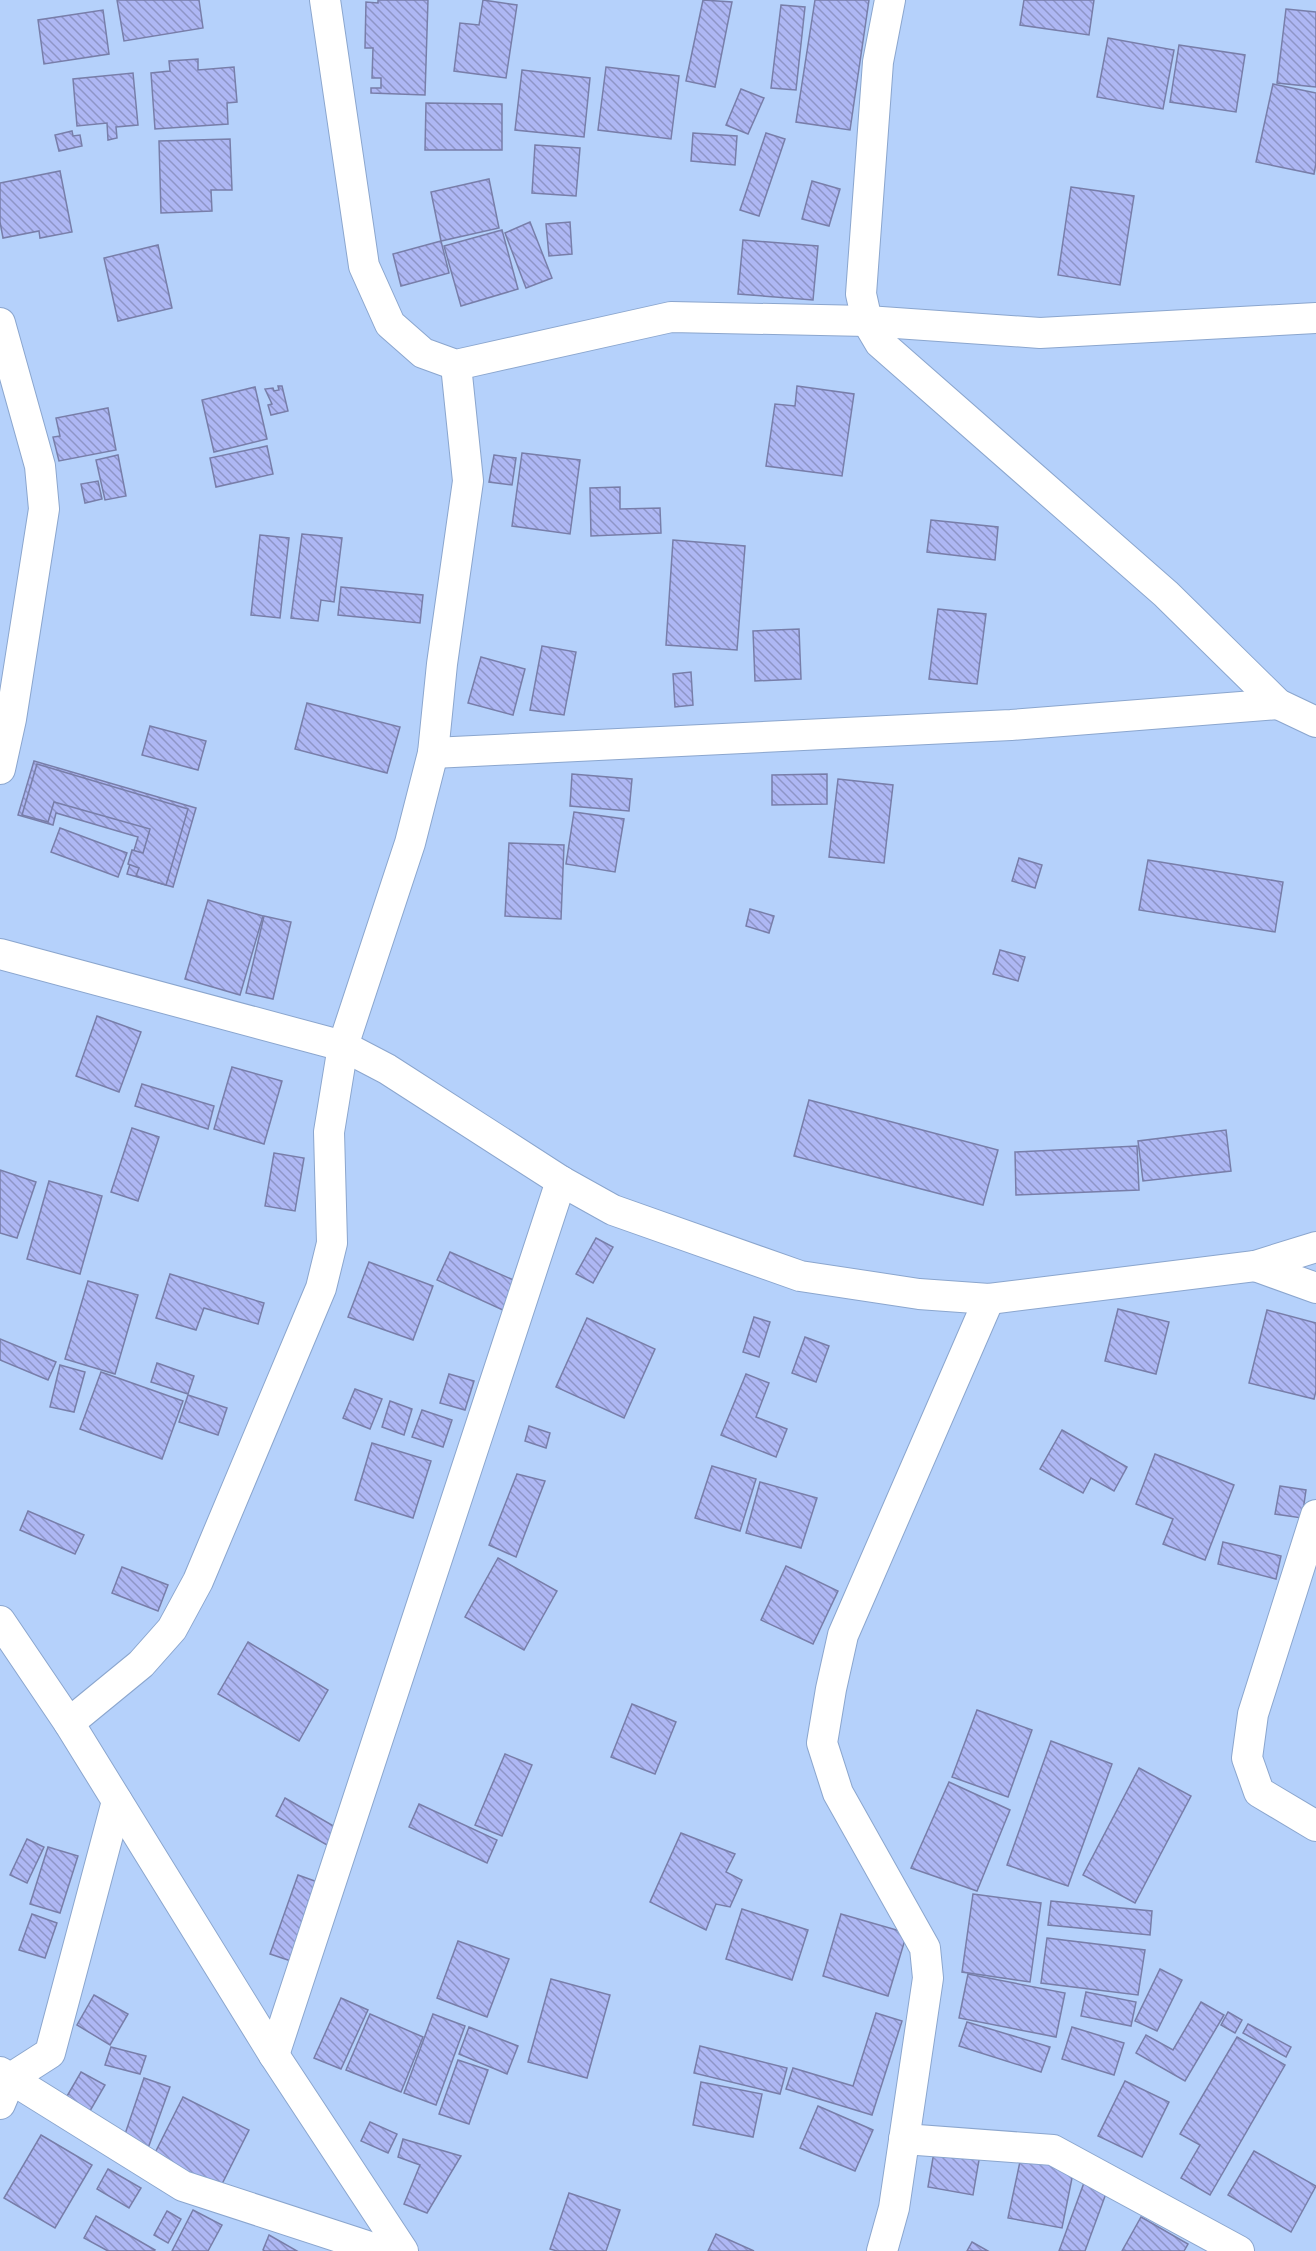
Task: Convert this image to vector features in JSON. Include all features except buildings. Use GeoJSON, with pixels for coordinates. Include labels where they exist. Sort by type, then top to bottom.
{"type":"FeatureCollection","features":[{"type":"Feature","properties":{"kind":"street"},"geometry":{"type":"LineString","coordinates":[[325,0],[364,266],[390,324],[423,353],[456,365],[671,317],[867,321],[1040,333],[1316,318]]}},
{"type":"Feature","properties":{"kind":"street"},"geometry":{"type":"LineString","coordinates":[[890,0],[878,62],[861,294],[867,321],[880,343],[1166,594],[1278,704],[1316,722]]}},
{"type":"Feature","properties":{"kind":"street"},"geometry":{"type":"LineString","coordinates":[[0,322],[40,466],[44,509],[0,769]]}},
{"type":"Feature","properties":{"kind":"street"},"geometry":{"type":"LineString","coordinates":[[69,1723],[141,1664],[172,1629],[198,1581],[321,1288],[332,1243],[329,1132],[343,1046],[410,843],[433,753],[442,664],[468,481],[456,365]]}},
{"type":"Feature","properties":{"kind":"street"},"geometry":{"type":"LineString","coordinates":[[433,753],[1011,725],[1278,704]]}},
{"type":"Feature","properties":{"kind":"street"},"geometry":{"type":"LineString","coordinates":[[0,954],[343,1046],[387,1069],[561,1181],[613,1210],[800,1276],[919,1294],[989,1299],[1255,1266],[1316,1247]]}},
{"type":"Feature","properties":{"kind":"street"},"geometry":{"type":"LineString","coordinates":[[274,2055],[561,1181]]}},
{"type":"Feature","properties":{"kind":"street"},"geometry":{"type":"LineString","coordinates":[[1255,1266],[1316,1288]]}},
{"type":"Feature","properties":{"kind":"street"},"geometry":{"type":"LineString","coordinates":[[882,2251],[894,2208],[928,1978],[925,1948],[838,1793],[822,1743],[843,1635],[989,1299]]}},
{"type":"Feature","properties":{"kind":"street"},"geometry":{"type":"LineString","coordinates":[[1316,1515],[1253,1714],[1247,1758],[1259,1791],[1316,1826]]}},
{"type":"Feature","properties":{"kind":"street"},"geometry":{"type":"LineString","coordinates":[[0,1621],[69,1723],[274,2055],[403,2251]]}},
{"type":"Feature","properties":{"kind":"street"},"geometry":{"type":"LineString","coordinates":[[117,1801],[50,2053],[4,2085],[183,2186],[382,2251]]}},
{"type":"Feature","properties":{"kind":"street"},"geometry":{"type":"LineString","coordinates":[[904,2139],[1053,2150],[1239,2251]]}}]}
